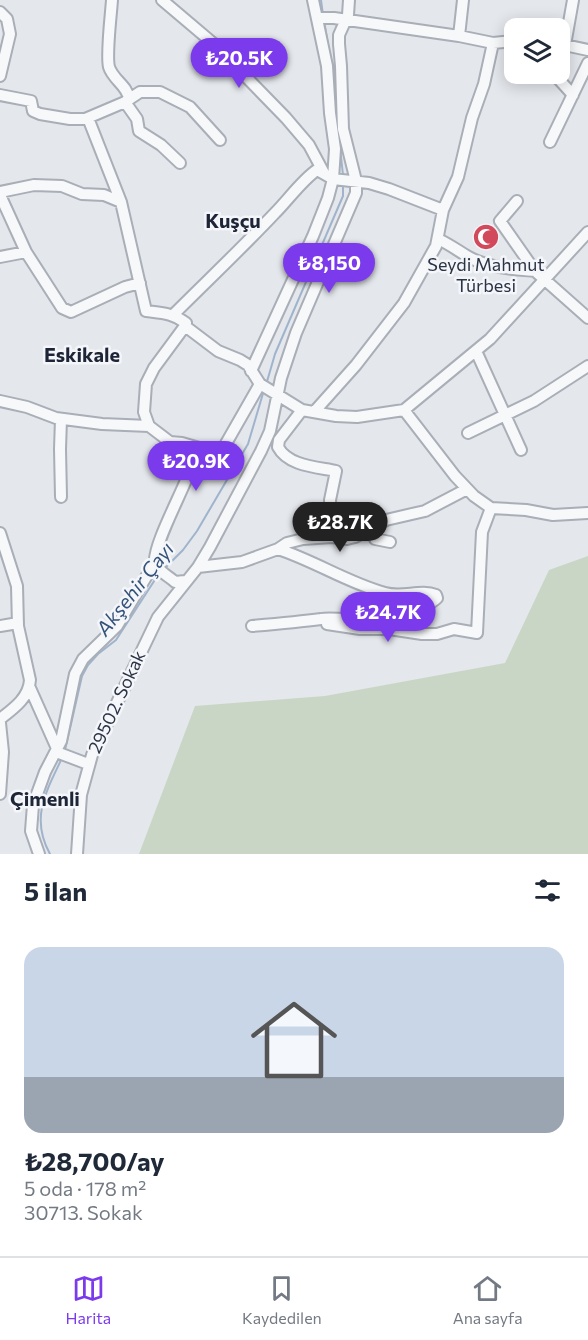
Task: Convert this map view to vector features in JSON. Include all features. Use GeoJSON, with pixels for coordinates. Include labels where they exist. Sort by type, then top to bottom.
{"type":"FeatureCollection","features":[{"type":"Feature","properties":{"kind":"street"},"geometry":{"type":"LineString","coordinates":[[112,0],[109,66],[128,92],[127,100],[137,119],[140,131],[161,145],[180,163]]}},
{"type":"Feature","properties":{"kind":"street"},"geometry":{"type":"LineString","coordinates":[[162,0],[214,44],[274,104],[309,145],[328,176]]}},
{"type":"Feature","properties":{"kind":"street"},"geometry":{"type":"LineString","coordinates":[[251,371],[314,236],[328,198],[328,176],[335,149],[329,85],[313,0]]}},
{"type":"Feature","properties":{"kind":"street"},"geometry":{"type":"LineString","coordinates":[[349,0],[350,9],[339,35],[342,118],[356,181]]}},
{"type":"Feature","properties":{"kind":"street"},"geometry":{"type":"LineString","coordinates":[[459,36],[463,0]]}},
{"type":"Feature","properties":{"kind":"street"},"geometry":{"type":"LineString","coordinates":[[569,18],[573,0]]}},
{"type":"Feature","properties":{"kind":"street"},"geometry":{"type":"LineString","coordinates":[[0,12],[7,19],[10,34],[0,76]]}},
{"type":"Feature","properties":{"kind":"street"},"geometry":{"type":"LineString","coordinates":[[317,18],[334,18],[493,43],[504,42]]}},
{"type":"Feature","properties":{"kind":"street"},"geometry":{"type":"LineString","coordinates":[[314,412],[356,365],[404,303],[438,239],[443,210],[458,177],[493,43]]}},
{"type":"Feature","properties":{"kind":"street"},"geometry":{"type":"LineString","coordinates":[[570,47],[588,50]]}},
{"type":"Feature","properties":{"kind":"street"},"geometry":{"type":"LineString","coordinates":[[550,142],[588,63]]}},
{"type":"Feature","properties":{"kind":"street"},"geometry":{"type":"LineString","coordinates":[[563,84],[573,95]]}},
{"type":"Feature","properties":{"kind":"street"},"geometry":{"type":"LineString","coordinates":[[0,95],[31,101],[33,111],[40,114],[70,119],[88,118],[140,92],[160,92],[190,107],[220,140]]}},
{"type":"Feature","properties":{"kind":"street"},"geometry":{"type":"LineString","coordinates":[[88,118],[121,202],[146,311],[173,315],[186,323],[185,326],[218,351],[240,360],[260,384],[302,410],[357,417],[404,410],[476,351],[588,232]]}},
{"type":"Feature","properties":{"kind":"street"},"geometry":{"type":"LineString","coordinates":[[173,315],[273,216],[309,175],[317,170],[328,176],[389,189],[443,210]]}},
{"type":"Feature","properties":{"kind":"street","name":"29502. Sokak"},"geometry":{"type":"LineString","coordinates":[[77,854],[84,763],[158,617],[180,581],[198,567],[261,451],[270,431],[281,378],[296,333],[356,193],[356,181]]}},
{"type":"Feature","properties":{"kind":"street"},"geometry":{"type":"LineString","coordinates":[[121,202],[104,195],[82,194],[62,186],[34,185],[0,194],[26,252],[62,308],[71,312],[125,287],[140,283]]}},
{"type":"Feature","properties":{"kind":"street"},"geometry":{"type":"LineString","coordinates":[[517,201],[500,221],[535,271],[588,318]]}},
{"type":"Feature","properties":{"kind":"street"},"geometry":{"type":"LineString","coordinates":[[438,239],[468,257],[486,264],[535,271]]}},
{"type":"Feature","properties":{"kind":"street"},"geometry":{"type":"LineString","coordinates":[[0,257],[26,252]]}},
{"type":"Feature","properties":{"kind":"street"},"geometry":{"type":"LineString","coordinates":[[39,854],[31,831],[31,813],[36,795],[58,751],[75,674],[90,652],[102,644],[117,626],[156,564],[161,539],[193,462],[149,426],[144,412],[146,384],[154,368],[185,326]]}},
{"type":"Feature","properties":{"kind":"street"},"geometry":{"type":"LineString","coordinates":[[476,351],[521,450]]}},
{"type":"Feature","properties":{"kind":"street"},"geometry":{"type":"LineString","coordinates":[[468,433],[557,388],[588,366]]}},
{"type":"Feature","properties":{"kind":"street"},"geometry":{"type":"LineString","coordinates":[[170,442],[182,443],[220,454],[260,384]]}},
{"type":"Feature","properties":{"kind":"street"},"geometry":{"type":"LineString","coordinates":[[0,401],[61,418],[113,425],[149,426]]}},
{"type":"Feature","properties":{"kind":"street"},"geometry":{"type":"LineString","coordinates":[[302,410],[279,440],[278,447],[285,456],[295,461],[336,471],[330,500],[332,537]]}},
{"type":"Feature","properties":{"kind":"street"},"geometry":{"type":"LineString","coordinates":[[404,410],[467,489],[491,508],[526,510],[553,515],[588,513]]}},
{"type":"Feature","properties":{"kind":"street"},"geometry":{"type":"LineString","coordinates":[[61,418],[61,497]]}},
{"type":"Feature","properties":{"kind":"street"},"geometry":{"type":"LineString","coordinates":[[198,567],[243,561],[303,539],[355,537],[396,517],[417,515],[467,489]]}},
{"type":"Feature","properties":{"kind":"street"},"geometry":{"type":"LineString","coordinates":[[320,619],[322,623],[360,629],[389,629],[429,634],[445,633],[454,629],[477,633],[482,532],[491,508]]}},
{"type":"Feature","properties":{"kind":"street"},"geometry":{"type":"LineString","coordinates":[[372,528],[375,539],[390,542]]}},
{"type":"Feature","properties":{"kind":"street"},"geometry":{"type":"LineString","coordinates":[[0,533],[17,586],[18,623],[30,688],[58,751],[84,763]]}},
{"type":"Feature","properties":{"kind":"street"},"geometry":{"type":"LineString","coordinates":[[252,626],[292,624],[320,619],[353,619],[428,605],[437,598],[429,593],[387,594],[298,555],[278,549]]}},
{"type":"Feature","properties":{"kind":"street"},"geometry":{"type":"LineString","coordinates":[[156,564],[180,581]]}},
{"type":"Feature","properties":{"kind":"street"},"geometry":{"type":"LineString","coordinates":[[0,626],[18,623]]}},
{"type":"Feature","properties":{"kind":"street"},"geometry":{"type":"LineString","coordinates":[[0,794],[3,752],[0,721],[26,696],[30,688]]}},
{"type":"Feature","properties":{"kind":"green space"},"geometry":{"type":"Polygon","coordinates":[[[588,556],[588,854],[139,854],[195,706],[325,696],[505,663],[549,570],[588,556]]]}},
{"type":"Feature","properties":{"kind":"waterway","name":"Akşehir Çayı"},"geometry":{"type":"LineString","coordinates":[[321,0],[323,15]]}},
{"type":"Feature","properties":{"kind":"waterway","name":"Akşehir Çayı"},"geometry":{"type":"LineString","coordinates":[[324,21],[330,56]]}},
{"type":"Feature","properties":{"kind":"waterway","name":"Akşehir Çayı"},"geometry":{"type":"LineString","coordinates":[[332,68],[334,98]]}},
{"type":"Feature","properties":{"kind":"waterway","name":"Akşehir Çayı"},"geometry":{"type":"LineString","coordinates":[[340,148],[343,175]]}},
{"type":"Feature","properties":{"kind":"waterway","name":"Akşehir Çayı"},"geometry":{"type":"LineString","coordinates":[[266,385],[275,354],[343,196],[343,184]]}},
{"type":"Feature","properties":{"kind":"waterway","name":"Akşehir Çayı"},"geometry":{"type":"LineString","coordinates":[[164,569],[183,550],[197,531],[248,444],[264,390]]}},
{"type":"Feature","properties":{"kind":"waterway","name":"Akşehir Çayı"},"geometry":{"type":"LineString","coordinates":[[65,750],[82,676],[98,654],[116,640],[158,575]]}},
{"type":"Feature","properties":{"kind":"waterway","name":"Akşehir Çayı"},"geometry":{"type":"LineString","coordinates":[[50,854],[41,829],[42,805],[62,758]]}},
{"type":"Feature","properties":{"kind":"place","name":"Seydi Mahmut Türbesi"},"geometry":{"type":"Point","coordinates":[486,237]}},
{"type":"Feature","properties":{"kind":"district","name":"Kuşçu"},"geometry":{"type":"Point","coordinates":[233,221]}},
{"type":"Feature","properties":{"kind":"district","name":"Eskikale"},"geometry":{"type":"Point","coordinates":[82,355]}},
{"type":"Feature","properties":{"kind":"district","name":"Çimenli"},"geometry":{"type":"Point","coordinates":[45,799]}}]}
